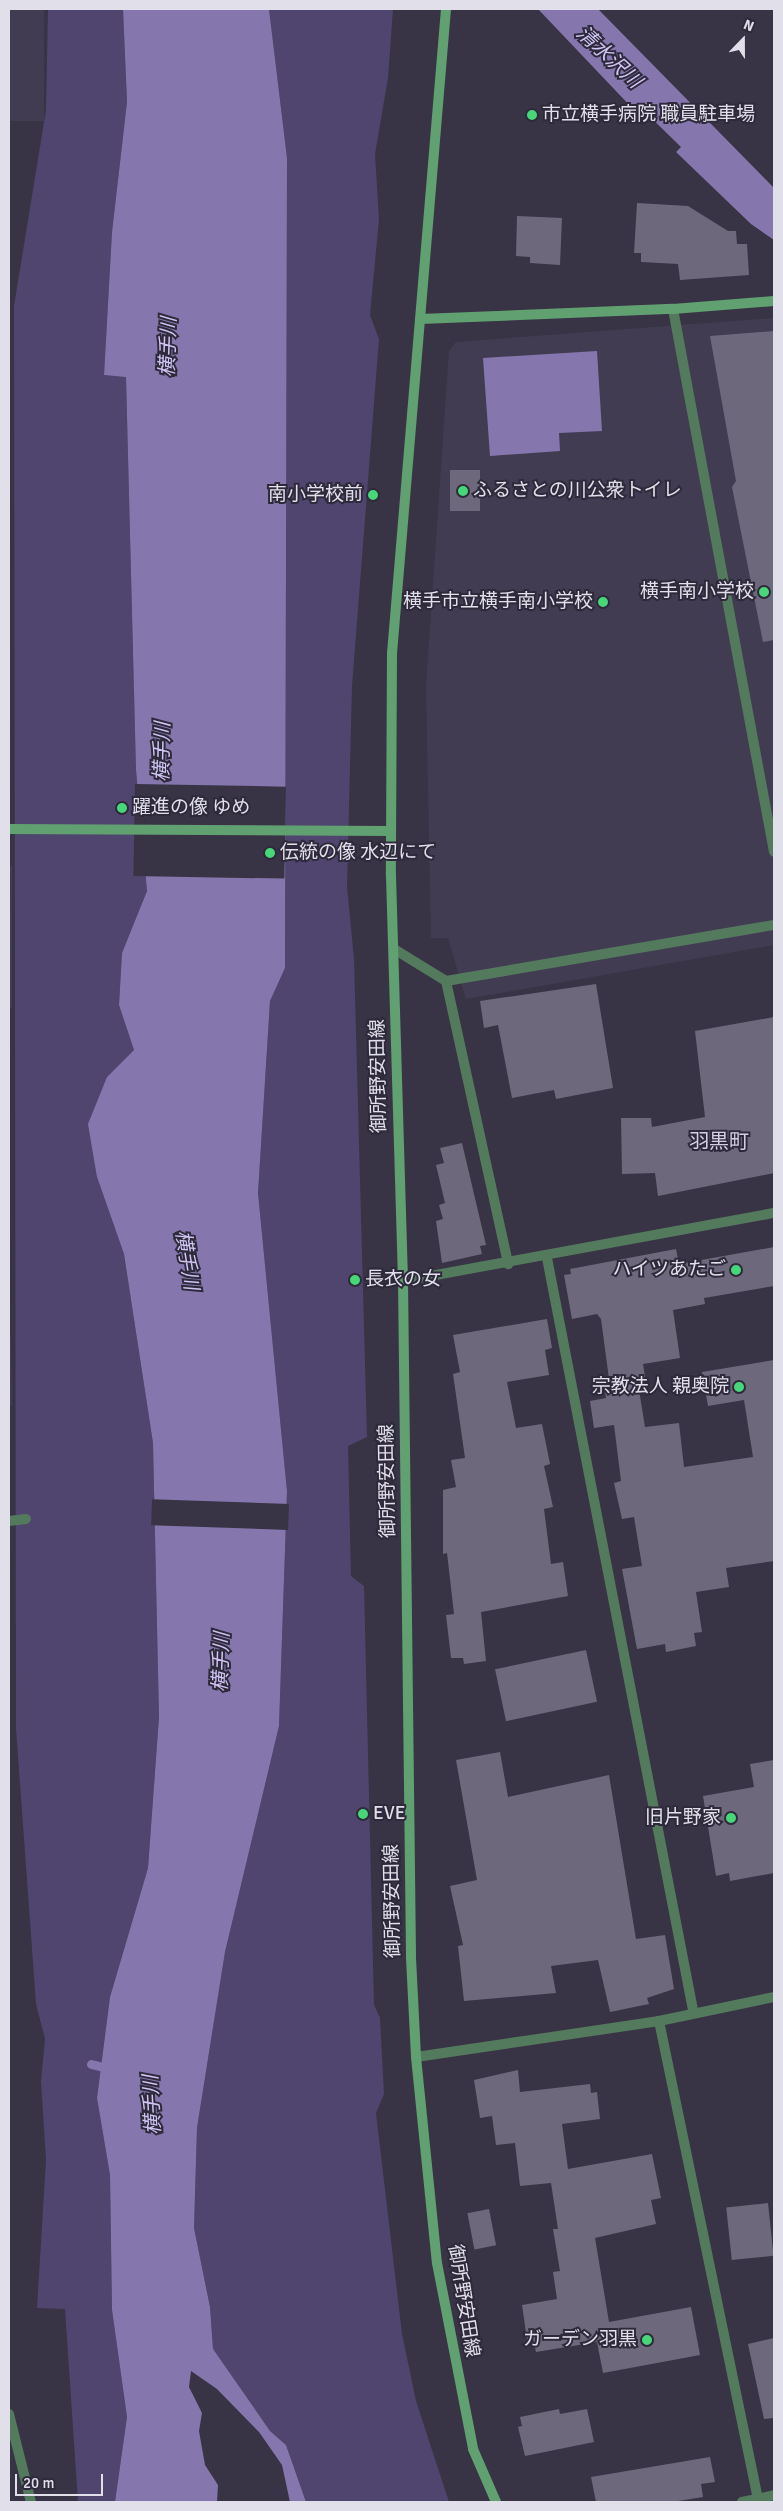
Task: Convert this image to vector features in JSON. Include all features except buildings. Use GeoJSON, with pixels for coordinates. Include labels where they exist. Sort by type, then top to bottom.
{"type":"FeatureCollection","features":[{"type":"Feature","properties":{"kind":"main road","name":"御所野安田線"},"geometry":{"type":"LineString","coordinates":[[446,9],[392,652],[390,831],[402,1281],[416,2057],[438,2263],[456,2371],[473,2449],[496,2502]]}},
{"type":"Feature","properties":{"kind":"main road"},"geometry":{"type":"LineString","coordinates":[[420,319],[673,310],[774,300]]}},
{"type":"Feature","properties":{"kind":"main road"},"geometry":{"type":"LineString","coordinates":[[9,829],[390,831]]}},
{"type":"Feature","properties":{"kind":"street"},"geometry":{"type":"LineString","coordinates":[[673,310],[774,852]]}},
{"type":"Feature","properties":{"kind":"street"},"geometry":{"type":"LineString","coordinates":[[394,949],[446,981],[774,925]]}},
{"type":"Feature","properties":{"kind":"street"},"geometry":{"type":"LineString","coordinates":[[446,981],[508,1264]]}},
{"type":"Feature","properties":{"kind":"street"},"geometry":{"type":"LineString","coordinates":[[402,1281],[547,1258],[774,1213]]}},
{"type":"Feature","properties":{"kind":"street"},"geometry":{"type":"LineString","coordinates":[[547,1258],[692,2010]]}},
{"type":"Feature","properties":{"kind":"street"},"geometry":{"type":"LineString","coordinates":[[9,1521],[26,1520]]}},
{"type":"Feature","properties":{"kind":"street"},"geometry":{"type":"LineString","coordinates":[[416,2057],[659,2021],[692,2010],[774,1996]]}},
{"type":"Feature","properties":{"kind":"street"},"geometry":{"type":"LineString","coordinates":[[659,2021],[758,2498]]}},
{"type":"Feature","properties":{"kind":"street"},"geometry":{"type":"LineString","coordinates":[[9,2414],[31,2502]]}},
{"type":"Feature","properties":{"kind":"street"},"geometry":{"type":"LineString","coordinates":[[742,2502],[774,2496]]}},
{"type":"Feature","properties":{"kind":"shaded area"},"geometry":{"type":"Polygon","coordinates":[[[9,9],[44,9],[44,121],[9,121],[9,9]]]}},
{"type":"Feature","properties":{"kind":"shaded area"},"geometry":{"type":"Polygon","coordinates":[[[48,9],[123,9],[127,102],[112,232],[104,375],[126,376],[136,770],[147,891],[122,953],[119,1005],[134,1050],[107,1077],[97,1177],[124,1254],[153,1443],[159,1717],[148,1868],[110,1997],[97,2098],[110,2175],[112,2310],[127,2417],[115,2502],[78,2502],[65,2309],[37,2308],[46,2160],[41,2081],[45,2039],[36,2004],[16,1728],[14,306],[46,110],[48,9]]]}},
{"type":"Feature","properties":{"kind":"shaded area"},"geometry":{"type":"Polygon","coordinates":[[[269,9],[393,9],[388,78],[375,154],[379,219],[370,315],[379,339],[352,686],[347,887],[354,959],[367,1437],[348,1446],[351,1576],[364,1586],[374,2005],[380,2018],[384,2094],[376,2113],[402,2334],[416,2401],[449,2502],[306,2502],[286,2445],[270,2431],[213,2350],[210,2307],[194,2228],[197,2128],[225,1952],[279,1726],[287,1491],[258,1193],[270,1001],[285,968],[287,158],[269,9]]]}},
{"type":"Feature","properties":{"kind":"shaded area","name":"横手市立横手南小学校"},"geometry":{"type":"Polygon","coordinates":[[[774,318],[774,945],[466,999],[448,938],[431,938],[426,686],[449,351],[456,342],[774,318]]]}},
{"type":"Feature","properties":{"kind":"shaded area"},"geometry":{"type":"Polygon","coordinates":[[[9,866],[12,866],[12,1008],[9,1008],[9,866]]]}},
{"type":"Feature","properties":{"kind":"shaded area"},"geometry":{"type":"Polygon","coordinates":[[[9,1337],[11,1337],[12,1406],[9,1406],[9,1337]]]}},
{"type":"Feature","properties":{"kind":"water","name":"横手川"},"geometry":{"type":"Polygon","coordinates":[[[123,9],[269,9],[287,158],[285,968],[270,1001],[258,1193],[287,1491],[279,1726],[225,1952],[197,2128],[194,2228],[210,2307],[213,2349],[270,2431],[286,2445],[306,2502],[290,2502],[282,2465],[259,2432],[217,2389],[191,2371],[189,2387],[202,2413],[199,2431],[205,2465],[218,2485],[217,2502],[115,2502],[127,2417],[112,2310],[110,2175],[97,2098],[110,1997],[148,1868],[159,1717],[153,1443],[124,1254],[97,1177],[88,1124],[107,1077],[134,1050],[119,1005],[122,953],[147,891],[136,770],[126,377],[104,375],[112,232],[127,102],[123,9]]]}},
{"type":"Feature","properties":{"kind":"water","name":"清水沢川"},"geometry":{"type":"Polygon","coordinates":[[[538,9],[598,9],[774,188],[774,240],[751,224],[676,152],[681,147],[639,106],[634,110],[538,9]]]}},
{"type":"Feature","properties":{"kind":"water"},"geometry":{"type":"Polygon","coordinates":[[[597,351],[602,431],[559,433],[560,451],[490,456],[483,358],[597,351]]]}},
{"type":"Feature","properties":{"kind":"pier"},"geometry":{"type":"Polygon","coordinates":[[[135,784],[286,787],[284,879],[133,876],[135,784]]]}},
{"type":"Feature","properties":{"kind":"pier"},"geometry":{"type":"Polygon","coordinates":[[[152,1499],[289,1504],[288,1530],[151,1525],[152,1499]]]}},
{"type":"Feature","properties":{"kind":"waterway"},"geometry":{"type":"LineString","coordinates":[[91,2064],[111,2069]]}},
{"type":"Feature","properties":{"kind":"place","name":"市立横手病院 職員駐車場"},"geometry":{"type":"Point","coordinates":[532,115]}},
{"type":"Feature","properties":{"kind":"place","name":"ふるさとの川公衆トイレ"},"geometry":{"type":"Point","coordinates":[463,491]}},
{"type":"Feature","properties":{"kind":"place","name":"南小学校前"},"geometry":{"type":"Point","coordinates":[373,495]}},
{"type":"Feature","properties":{"kind":"place","name":"横手南小学校"},"geometry":{"type":"Point","coordinates":[764,592]}},
{"type":"Feature","properties":{"kind":"place","name":"横手市立横手南小学校"},"geometry":{"type":"Point","coordinates":[603,602]}},
{"type":"Feature","properties":{"kind":"place","name":"躍進の像 ゆめ"},"geometry":{"type":"Point","coordinates":[122,808]}},
{"type":"Feature","properties":{"kind":"place","name":"伝統の像 水辺にて"},"geometry":{"type":"Point","coordinates":[270,853]}},
{"type":"Feature","properties":{"kind":"place","name":"ハイツあたご"},"geometry":{"type":"Point","coordinates":[736,1270]}},
{"type":"Feature","properties":{"kind":"place","name":"長衣の女"},"geometry":{"type":"Point","coordinates":[355,1280]}},
{"type":"Feature","properties":{"kind":"place","name":"宗教法人 親奥院"},"geometry":{"type":"Point","coordinates":[739,1387]}},
{"type":"Feature","properties":{"kind":"place","name":"EVE"},"geometry":{"type":"Point","coordinates":[363,1814]}},
{"type":"Feature","properties":{"kind":"place","name":"旧片野家"},"geometry":{"type":"Point","coordinates":[731,1818]}},
{"type":"Feature","properties":{"kind":"place","name":"ガーデン羽黒"},"geometry":{"type":"Point","coordinates":[647,2340]}},
{"type":"Feature","properties":{"kind":"district","name":"羽黒町"},"geometry":{"type":"Point","coordinates":[719,1141]}}]}
